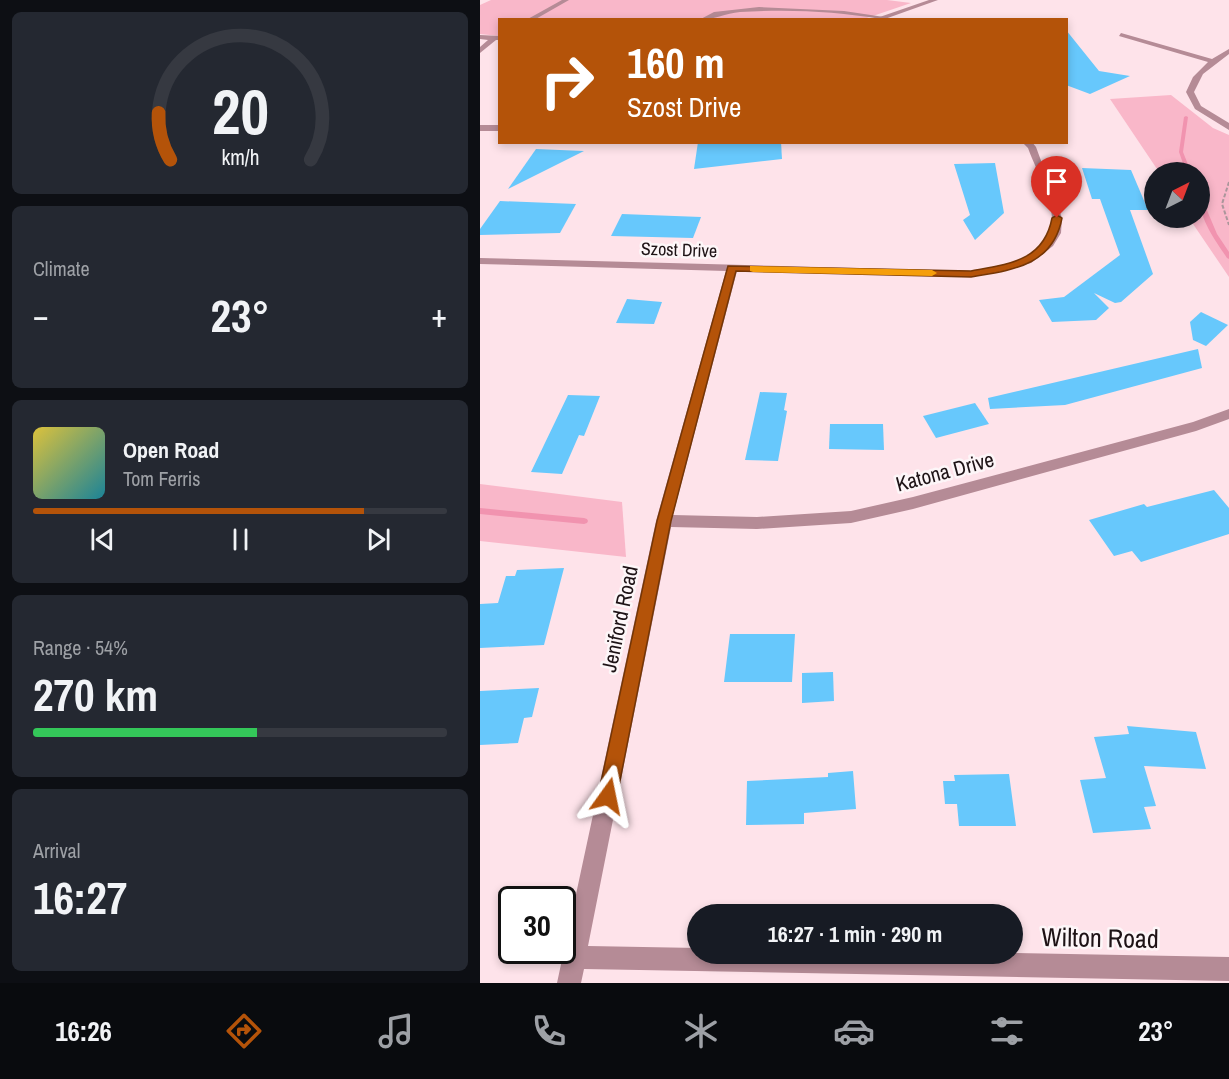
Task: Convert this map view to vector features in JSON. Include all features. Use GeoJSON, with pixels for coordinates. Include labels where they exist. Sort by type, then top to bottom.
{"type":"FeatureCollection","features":[{"type":"Feature","properties":{"kind":"street"},"geometry":{"type":"LineString","coordinates":[[882,18],[935,0]]}},
{"type":"Feature","properties":{"kind":"street"},"geometry":{"type":"LineString","coordinates":[[1121,35],[1212,61]]}},
{"type":"Feature","properties":{"kind":"street"},"geometry":{"type":"LineString","coordinates":[[480,37],[498,37]]}},
{"type":"Feature","properties":{"kind":"street"},"geometry":{"type":"LineString","coordinates":[[480,51],[498,37]]}},
{"type":"Feature","properties":{"kind":"street"},"geometry":{"type":"LineString","coordinates":[[1229,51],[1212,61],[1196,78],[1190,92],[1198,107],[1229,127]]}},
{"type":"Feature","properties":{"kind":"street"},"geometry":{"type":"LineString","coordinates":[[480,128],[498,128]]}},
{"type":"Feature","properties":{"kind":"street","name":"Szost Drive"},"geometry":{"type":"LineString","coordinates":[[480,261],[971,274],[1009,267],[1034,256],[1046,247],[1054,233],[1057,218],[1032,147],[1028,144]]}},
{"type":"Feature","properties":{"kind":"street","name":"Jeniford Road"},"geometry":{"type":"LineString","coordinates":[[576,947],[664,521],[732,268]]}},
{"type":"Feature","properties":{"kind":"street","name":"Katona Drive"},"geometry":{"type":"LineString","coordinates":[[664,521],[757,523],[850,517],[913,503],[1151,438],[1229,414]]}},
{"type":"Feature","properties":{"kind":"street","name":"Wilton Road"},"geometry":{"type":"LineString","coordinates":[[576,957],[1229,969]]}},
{"type":"Feature","properties":{"kind":"street","name":"Jeniford Road"},"geometry":{"type":"LineString","coordinates":[[569,983],[573,964]]}},
{"type":"Feature","properties":{"kind":"lane"},"geometry":{"type":"LineString","coordinates":[[533,18],[566,0]]}},
{"type":"Feature","properties":{"kind":"lane"},"geometry":{"type":"LineString","coordinates":[[705,18],[711,14],[751,9],[843,12],[874,18]]}},
{"type":"Feature","properties":{"kind":"path"},"geometry":{"type":"LineString","coordinates":[[1229,182],[1224,193],[1221,212],[1229,225]]}},
{"type":"Feature","properties":{"kind":"shaded area"},"geometry":{"type":"Polygon","coordinates":[[[491,0],[887,0],[911,3],[867,18],[498,18],[498,36],[480,34],[480,5],[491,0]]]}},
{"type":"Feature","properties":{"kind":"shaded area"},"geometry":{"type":"Polygon","coordinates":[[[1171,95],[1213,128],[1229,135],[1229,277],[1196,228],[1210,228],[1210,162],[1152,162],[1110,99],[1171,95]]]}},
{"type":"Feature","properties":{"kind":"shaded area"},"geometry":{"type":"Polygon","coordinates":[[[480,484],[622,502],[626,557],[480,541],[480,484]]]}},
{"type":"Feature","properties":{"kind":"building"},"geometry":{"type":"Polygon","coordinates":[[[1068,32],[1099,71],[1130,76],[1090,94],[1068,86],[1068,32]]]}},
{"type":"Feature","properties":{"kind":"building"},"geometry":{"type":"Polygon","coordinates":[[[698,144],[781,144],[782,159],[694,169],[698,144]]]}},
{"type":"Feature","properties":{"kind":"building"},"geometry":{"type":"Polygon","coordinates":[[[536,149],[584,151],[508,189],[536,149]]]}},
{"type":"Feature","properties":{"kind":"building"},"geometry":{"type":"Polygon","coordinates":[[[995,163],[1004,213],[975,240],[963,220],[970,215],[954,164],[995,163]]]}},
{"type":"Feature","properties":{"kind":"building"},"geometry":{"type":"Polygon","coordinates":[[[1082,168],[1131,170],[1144,201],[1144,210],[1130,210],[1153,274],[1121,302],[1115,303],[1094,293],[1109,308],[1096,320],[1052,322],[1039,300],[1064,297],[1120,255],[1100,199],[1092,199],[1082,168]]]}},
{"type":"Feature","properties":{"kind":"building"},"geometry":{"type":"Polygon","coordinates":[[[500,201],[576,204],[560,233],[480,235],[480,229],[500,201]]]}},
{"type":"Feature","properties":{"kind":"building"},"geometry":{"type":"Polygon","coordinates":[[[622,214],[701,217],[693,238],[611,236],[622,214]]]}},
{"type":"Feature","properties":{"kind":"building"},"geometry":{"type":"Polygon","coordinates":[[[627,299],[662,302],[654,324],[616,323],[627,299]]]}},
{"type":"Feature","properties":{"kind":"building"},"geometry":{"type":"Polygon","coordinates":[[[1201,312],[1228,325],[1206,346],[1193,340],[1190,322],[1201,312]]]}},
{"type":"Feature","properties":{"kind":"building"},"geometry":{"type":"Polygon","coordinates":[[[1198,349],[1202,368],[1065,405],[990,409],[988,398],[1198,349]]]}},
{"type":"Feature","properties":{"kind":"building"},"geometry":{"type":"Polygon","coordinates":[[[760,392],[787,393],[784,410],[787,411],[778,461],[745,460],[760,392]]]}},
{"type":"Feature","properties":{"kind":"building"},"geometry":{"type":"Polygon","coordinates":[[[568,395],[600,396],[584,436],[579,435],[562,474],[531,472],[568,395]]]}},
{"type":"Feature","properties":{"kind":"building"},"geometry":{"type":"Polygon","coordinates":[[[975,403],[989,424],[936,438],[923,416],[975,403]]]}},
{"type":"Feature","properties":{"kind":"building"},"geometry":{"type":"Polygon","coordinates":[[[830,424],[883,424],[884,450],[829,449],[830,424]]]}},
{"type":"Feature","properties":{"kind":"building"},"geometry":{"type":"Polygon","coordinates":[[[1214,490],[1229,508],[1229,534],[1141,562],[1132,551],[1114,556],[1089,520],[1144,504],[1147,507],[1214,490]]]}},
{"type":"Feature","properties":{"kind":"building"},"geometry":{"type":"Polygon","coordinates":[[[564,568],[544,645],[480,648],[480,604],[498,603],[506,576],[515,576],[517,570],[564,568]]]}},
{"type":"Feature","properties":{"kind":"building"},"geometry":{"type":"Polygon","coordinates":[[[730,634],[795,634],[792,682],[724,682],[730,634]]]}},
{"type":"Feature","properties":{"kind":"building"},"geometry":{"type":"Polygon","coordinates":[[[833,672],[834,701],[802,703],[802,673],[833,672]]]}},
{"type":"Feature","properties":{"kind":"building"},"geometry":{"type":"Polygon","coordinates":[[[539,688],[532,717],[524,718],[518,743],[480,745],[480,691],[539,688]]]}},
{"type":"Feature","properties":{"kind":"building"},"geometry":{"type":"Polygon","coordinates":[[[1127,726],[1196,732],[1206,769],[1144,766],[1156,806],[1144,807],[1151,829],[1093,833],[1080,780],[1106,778],[1094,737],[1129,734],[1127,726]]]}},
{"type":"Feature","properties":{"kind":"building"},"geometry":{"type":"Polygon","coordinates":[[[853,771],[856,809],[804,813],[804,824],[746,825],[747,781],[828,777],[828,773],[853,771]]]}},
{"type":"Feature","properties":{"kind":"building"},"geometry":{"type":"Polygon","coordinates":[[[1009,774],[1016,826],[959,826],[957,804],[945,804],[943,781],[955,781],[954,775],[1009,774]]]}},
{"type":"Feature","properties":{"kind":"waterway"},"geometry":{"type":"LineString","coordinates":[[1185,162],[1181,152],[1186,117]]}},
{"type":"Feature","properties":{"kind":"waterway"},"geometry":{"type":"LineString","coordinates":[[1210,225],[1229,257]]}},
{"type":"Feature","properties":{"kind":"waterway"},"geometry":{"type":"LineString","coordinates":[[480,511],[584,521]]}},
{"type":"Feature","properties":{"kind":"slow traffic"},"geometry":{"type":"LineString","coordinates":[[753,269],[932,273]]}},
{"type":"Feature","properties":{"kind":"route"},"geometry":{"type":"LineString","coordinates":[[608,796],[664,521],[732,268],[971,274],[1009,267],[1034,256],[1046,247],[1054,233],[1057,218]]}}]}
